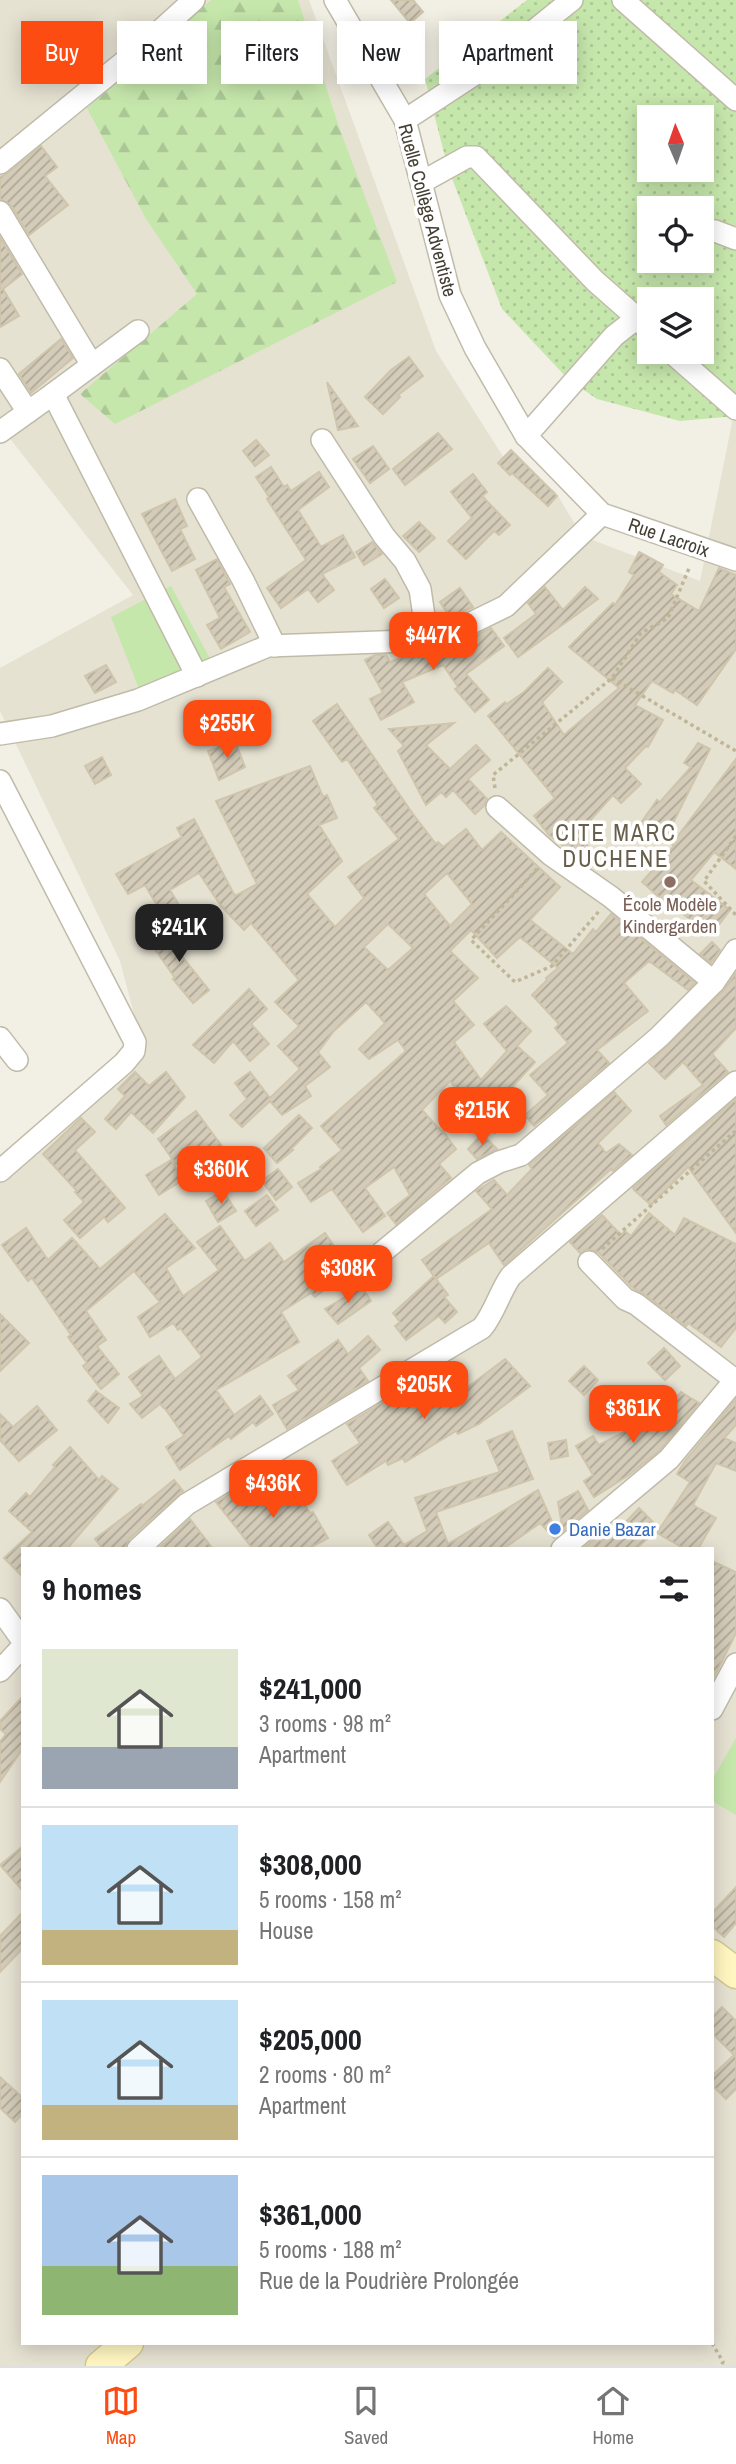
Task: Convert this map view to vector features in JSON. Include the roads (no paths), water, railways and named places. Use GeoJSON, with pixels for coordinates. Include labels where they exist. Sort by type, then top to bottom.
{"type":"FeatureCollection","features":[{"type":"Feature","properties":{"kind":"street"},"geometry":{"type":"LineString","coordinates":[[0,163],[141,48],[194,0]]}},
{"type":"Feature","properties":{"kind":"street","name":"Ruelle Collège Adventiste"},"geometry":{"type":"LineString","coordinates":[[335,0],[405,120],[450,295],[475,348],[526,436],[602,514]]}},
{"type":"Feature","properties":{"kind":"street"},"geometry":{"type":"LineString","coordinates":[[405,120],[501,57],[572,0]]}},
{"type":"Feature","properties":{"kind":"street"},"geometry":{"type":"LineString","coordinates":[[623,0],[736,100]]}},
{"type":"Feature","properties":{"kind":"street"},"geometry":{"type":"LineString","coordinates":[[422,182],[467,157],[476,158],[595,281],[637,320]]}},
{"type":"Feature","properties":{"kind":"street"},"geometry":{"type":"LineString","coordinates":[[0,212],[92,365]]}},
{"type":"Feature","properties":{"kind":"street"},"geometry":{"type":"LineString","coordinates":[[714,231],[736,239]]}},
{"type":"Feature","properties":{"kind":"street"},"geometry":{"type":"LineString","coordinates":[[526,436],[614,336],[637,327]]}},
{"type":"Feature","properties":{"kind":"street"},"geometry":{"type":"LineString","coordinates":[[0,432],[138,331]]}},
{"type":"Feature","properties":{"kind":"street"},"geometry":{"type":"LineString","coordinates":[[685,364],[736,409]]}},
{"type":"Feature","properties":{"kind":"street"},"geometry":{"type":"LineString","coordinates":[[0,369],[28,412]]}},
{"type":"Feature","properties":{"kind":"street"},"geometry":{"type":"LineString","coordinates":[[53,394],[197,676]]}},
{"type":"Feature","properties":{"kind":"street"},"geometry":{"type":"LineString","coordinates":[[322,440],[384,536],[410,570],[420,589],[427,637]]}},
{"type":"Feature","properties":{"kind":"street"},"geometry":{"type":"LineString","coordinates":[[198,499],[243,580],[275,646]]}},
{"type":"Feature","properties":{"kind":"street"},"geometry":{"type":"LineString","coordinates":[[0,734],[52,726],[138,700],[268,646],[408,641],[463,627],[506,606],[602,514]]}},
{"type":"Feature","properties":{"kind":"street","name":"Rue Lacroix"},"geometry":{"type":"LineString","coordinates":[[602,514],[697,547],[732,552]]}},
{"type":"Feature","properties":{"kind":"street"},"geometry":{"type":"LineString","coordinates":[[0,780],[135,1042],[134,1051],[124,1063],[0,1171]]}},
{"type":"Feature","properties":{"kind":"street"},"geometry":{"type":"LineString","coordinates":[[497,807],[551,855],[611,897],[714,982]]}},
{"type":"Feature","properties":{"kind":"street"},"geometry":{"type":"LineString","coordinates":[[357,1273],[478,1173],[521,1155],[659,1037],[714,982],[736,950]]}},
{"type":"Feature","properties":{"kind":"street"},"geometry":{"type":"LineString","coordinates":[[0,1038],[17,1060]]}},
{"type":"Feature","properties":{"kind":"street"},"geometry":{"type":"LineString","coordinates":[[140,1547],[187,1504],[482,1328],[491,1317],[502,1289],[511,1276],[736,1082]]}},
{"type":"Feature","properties":{"kind":"street"},"geometry":{"type":"LineString","coordinates":[[564,1547],[669,1459],[736,1379],[636,1304],[625,1299],[589,1262]]}},
{"type":"Feature","properties":{"kind":"street"},"geometry":{"type":"LineString","coordinates":[[0,1609],[21,1641]]}},
{"type":"Feature","properties":{"kind":"street"},"geometry":{"type":"LineString","coordinates":[[0,1671],[21,1646]]}},
{"type":"Feature","properties":{"kind":"street"},"geometry":{"type":"LineString","coordinates":[[714,1705],[736,1664]]}},
{"type":"Feature","properties":{"kind":"street"},"geometry":{"type":"LineString","coordinates":[[714,1956],[736,1973]]}},
{"type":"Feature","properties":{"kind":"street"},"geometry":{"type":"LineString","coordinates":[[102,2366],[126,2345]]}},
{"type":"Feature","properties":{"kind":"place","name":"École Modèle Kindergarden"},"geometry":{"type":"Point","coordinates":[670,882]}},
{"type":"Feature","properties":{"kind":"place","name":"Danie Bazar"},"geometry":{"type":"Point","coordinates":[555,1529]}},
{"type":"Feature","properties":{"kind":"district","name":"CITE MARC DUCHENE"},"geometry":{"type":"Point","coordinates":[616,845]}}]}
